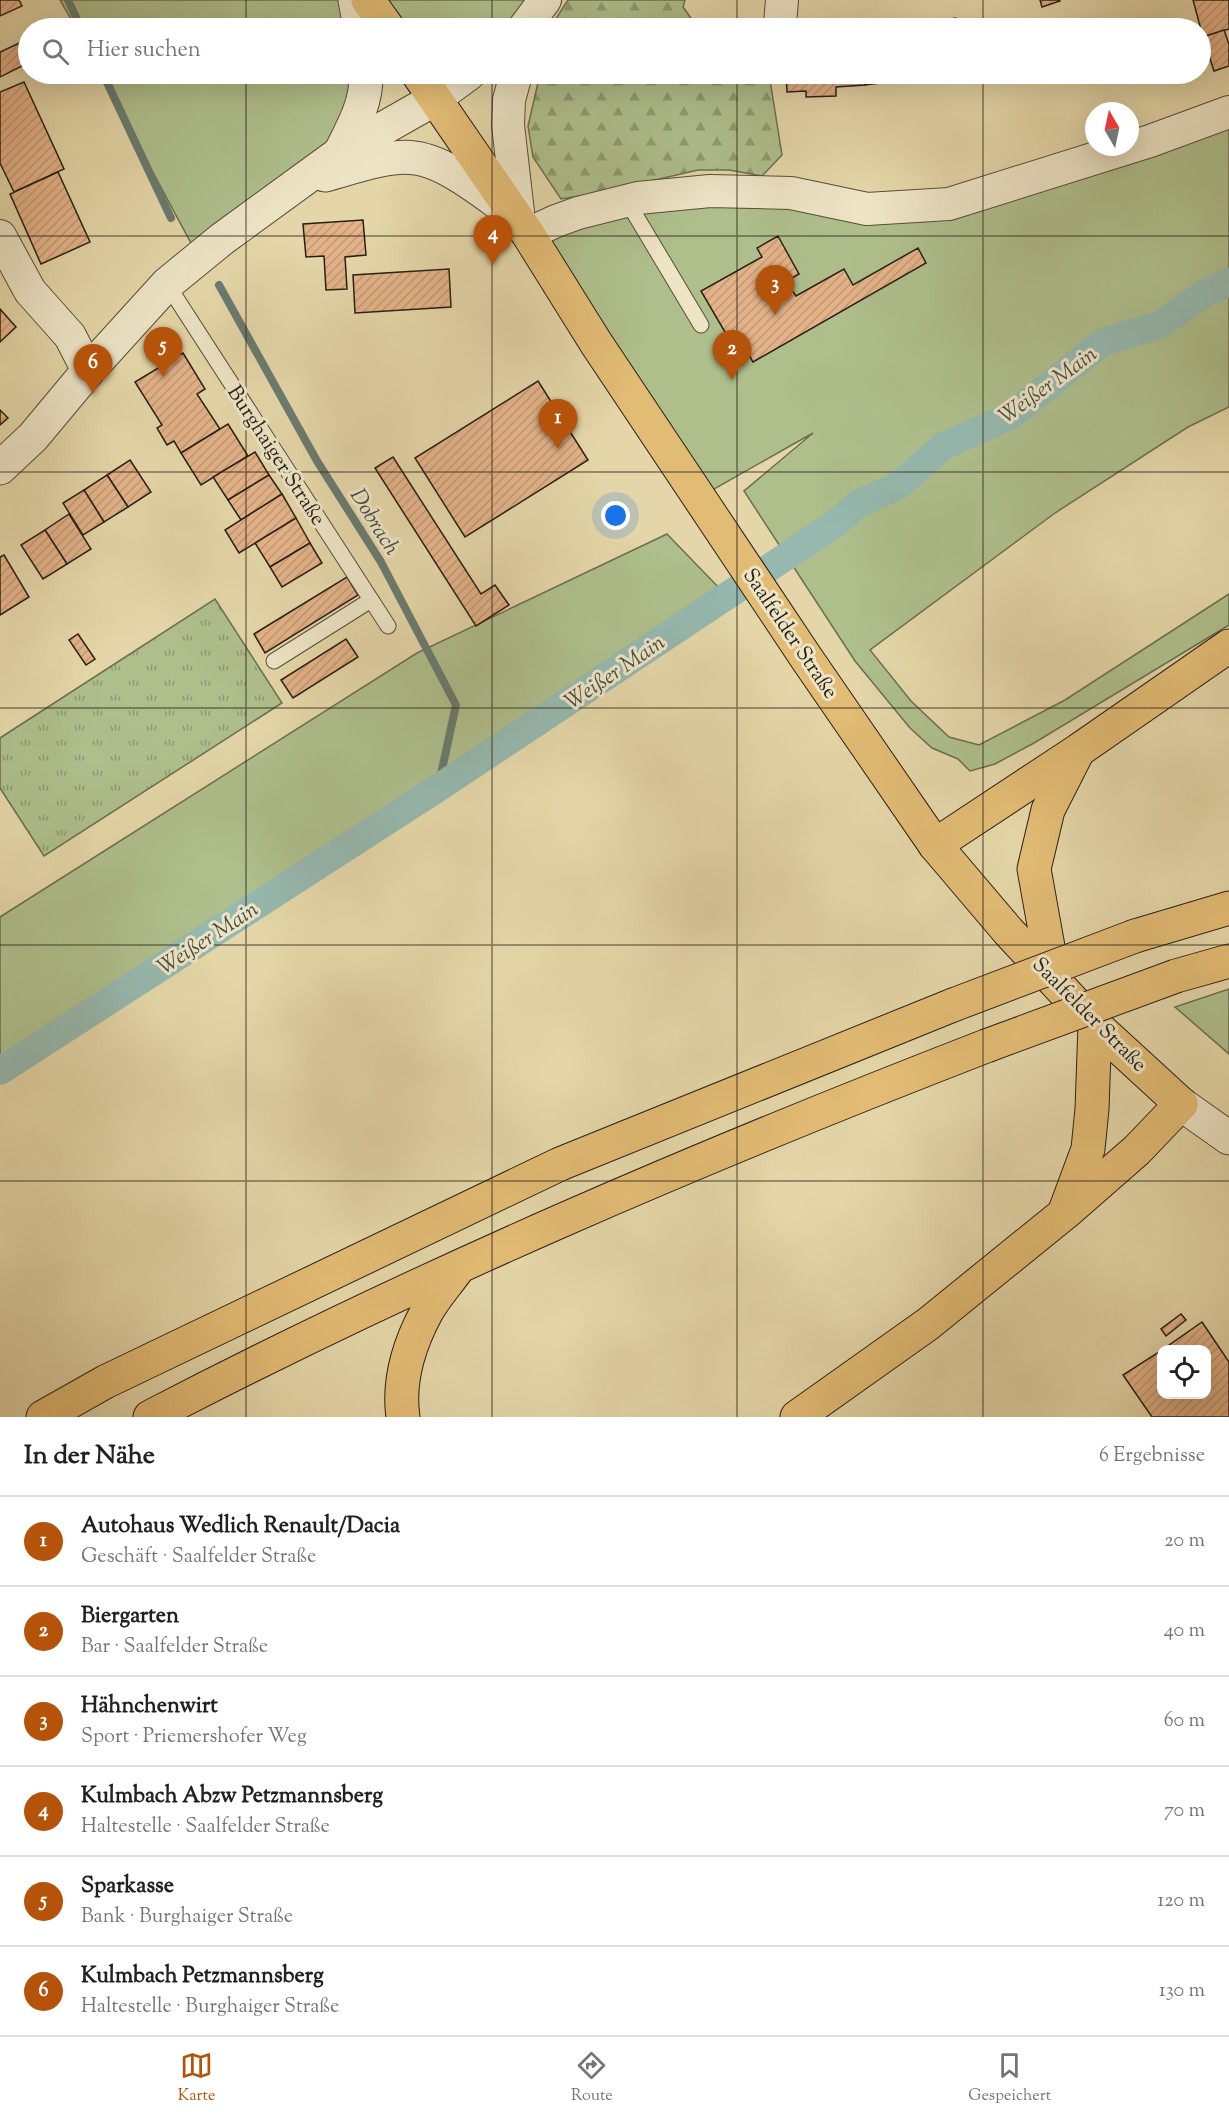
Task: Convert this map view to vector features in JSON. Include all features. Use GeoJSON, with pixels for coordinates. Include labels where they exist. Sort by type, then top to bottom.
{"type":"FeatureCollection","features":[{"type":"Feature","properties":{"kind":"main road"},"geometry":{"type":"LineString","coordinates":[[368,0],[381,18]]}},
{"type":"Feature","properties":{"kind":"main road","name":"Saalfelder Straße"},"geometry":{"type":"LineString","coordinates":[[426,86],[520,223],[596,343],[807,659],[935,845],[1008,931],[1095,1025],[1181,1104]]}},
{"type":"Feature","properties":{"kind":"main road"},"geometry":{"type":"LineString","coordinates":[[935,845],[1079,750],[1229,646]]}},
{"type":"Feature","properties":{"kind":"main road"},"geometry":{"type":"LineString","coordinates":[[1054,980],[1034,869],[1048,810],[1079,750]]}},
{"type":"Feature","properties":{"kind":"main road"},"geometry":{"type":"LineString","coordinates":[[43,1417],[105,1382],[560,1164],[953,1005],[1135,936],[1229,908]]}},
{"type":"Feature","properties":{"kind":"main road"},"geometry":{"type":"LineString","coordinates":[[150,1417],[459,1267],[711,1156],[826,1108],[986,1046],[1176,976],[1229,961]]}},
{"type":"Feature","properties":{"kind":"main road"},"geometry":{"type":"LineString","coordinates":[[1065,1213],[1088,1149],[1095,1025]]}},
{"type":"Feature","properties":{"kind":"main road"},"geometry":{"type":"LineString","coordinates":[[797,1417],[928,1324],[1065,1213],[1137,1150],[1181,1104]]}},
{"type":"Feature","properties":{"kind":"main road"},"geometry":{"type":"LineString","coordinates":[[403,1417],[400,1398],[408,1352],[426,1312],[459,1267]]}},
{"type":"Feature","properties":{"kind":"street"},"geometry":{"type":"LineString","coordinates":[[355,0],[358,18]]}},
{"type":"Feature","properties":{"kind":"street"},"geometry":{"type":"LineString","coordinates":[[340,153],[359,114],[366,84]]}},
{"type":"Feature","properties":{"kind":"street"},"geometry":{"type":"LineString","coordinates":[[514,84],[508,125],[520,223]]}},
{"type":"Feature","properties":{"kind":"street"},"geometry":{"type":"LineString","coordinates":[[0,468],[33,437],[88,371],[167,284],[222,239],[340,153],[426,86]]}},
{"type":"Feature","properties":{"kind":"street"},"geometry":{"type":"LineString","coordinates":[[303,180],[369,163],[416,158],[453,171],[520,223],[556,221],[627,201],[710,191],[791,193],[867,209],[949,204],[1150,141],[1229,112]]}},
{"type":"Feature","properties":{"kind":"street"},"geometry":{"type":"LineString","coordinates":[[0,236],[30,291],[70,336],[88,371]]}},
{"type":"Feature","properties":{"kind":"street","name":"Saalfelder Straße"},"geometry":{"type":"LineString","coordinates":[[1181,1104],[1229,1138]]}},
{"type":"Feature","properties":{"kind":"lane"},"geometry":{"type":"LineString","coordinates":[[627,201],[701,325]]}},
{"type":"Feature","properties":{"kind":"lane","name":"Burghaiger Straße"},"geometry":{"type":"LineString","coordinates":[[167,284],[388,626]]}},
{"type":"Feature","properties":{"kind":"lane"},"geometry":{"type":"LineString","coordinates":[[274,661],[371,600]]}},
{"type":"Feature","properties":{"kind":"green space"},"geometry":{"type":"Polygon","coordinates":[[[60,0],[353,0],[356,18],[70,18],[60,0]]]}},
{"type":"Feature","properties":{"kind":"green space"},"geometry":{"type":"Polygon","coordinates":[[[363,0],[544,0],[530,18],[376,18],[363,0]]]}},
{"type":"Feature","properties":{"kind":"green space"},"geometry":{"type":"Polygon","coordinates":[[[568,0],[685,0],[683,7],[691,18],[556,18],[568,0]]]}},
{"type":"Feature","properties":{"kind":"green space"},"geometry":{"type":"Polygon","coordinates":[[[105,84],[365,84],[366,89],[303,180],[199,258],[105,84]]]}},
{"type":"Feature","properties":{"kind":"green space"},"geometry":{"type":"Polygon","coordinates":[[[538,84],[771,84],[782,155],[762,176],[729,170],[698,170],[599,193],[561,199],[533,157],[528,126],[538,84]]]}},
{"type":"Feature","properties":{"kind":"green space"},"geometry":{"type":"Polygon","coordinates":[[[1229,120],[1229,407],[1188,427],[1055,513],[870,650],[911,701],[949,737],[979,745],[1065,700],[1229,594],[1229,625],[1034,743],[995,764],[970,771],[958,759],[932,748],[910,728],[855,661],[744,491],[813,433],[700,497],[528,234],[627,201],[949,204],[1109,156],[1139,156],[1139,147],[1229,120]]]}},
{"type":"Feature","properties":{"kind":"green space"},"geometry":{"type":"Polygon","coordinates":[[[667,534],[723,592],[0,1065],[0,917],[417,653],[667,534]]]}},
{"type":"Feature","properties":{"kind":"green space"},"geometry":{"type":"Polygon","coordinates":[[[215,599],[282,703],[44,856],[0,788],[0,738],[215,599]]]}},
{"type":"Feature","properties":{"kind":"green space"},"geometry":{"type":"Polygon","coordinates":[[[1229,989],[1229,1054],[1175,1007],[1229,989]]]}},
{"type":"Feature","properties":{"kind":"building"},"geometry":{"type":"Polygon","coordinates":[[[0,0],[19,0],[22,6],[0,16],[0,0]]]}},
{"type":"Feature","properties":{"kind":"building"},"geometry":{"type":"Polygon","coordinates":[[[1040,0],[1059,0],[1060,1],[1042,7],[1040,0]]]}},
{"type":"Feature","properties":{"kind":"building"},"geometry":{"type":"Polygon","coordinates":[[[1193,0],[1229,0],[1229,29],[1211,35],[1211,18],[1198,18],[1193,0]]]}},
{"type":"Feature","properties":{"kind":"building"},"geometry":{"type":"Polygon","coordinates":[[[1224,30],[1229,44],[1229,66],[1214,71],[1211,62],[1211,34],[1224,30]]]}},
{"type":"Feature","properties":{"kind":"building"},"geometry":{"type":"Polygon","coordinates":[[[18,44],[18,68],[0,77],[0,52],[18,44]]]}},
{"type":"Feature","properties":{"kind":"building"},"geometry":{"type":"Polygon","coordinates":[[[25,84],[64,169],[14,192],[0,163],[0,92],[25,84]]]}},
{"type":"Feature","properties":{"kind":"building"},"geometry":{"type":"Polygon","coordinates":[[[787,84],[865,85],[836,87],[836,96],[806,97],[806,91],[787,92],[787,84]]]}},
{"type":"Feature","properties":{"kind":"building"},"geometry":{"type":"Polygon","coordinates":[[[58,172],[90,242],[41,264],[10,194],[58,172]]]}},
{"type":"Feature","properties":{"kind":"building"},"geometry":{"type":"Polygon","coordinates":[[[363,220],[366,255],[345,257],[347,289],[326,290],[324,256],[306,257],[303,224],[363,220]]]}},
{"type":"Feature","properties":{"kind":"building"},"geometry":{"type":"Polygon","coordinates":[[[778,236],[799,274],[779,286],[783,293],[791,289],[796,296],[844,269],[853,285],[918,248],[926,263],[753,362],[737,334],[729,339],[701,291],[762,257],[757,248],[778,236]]]}},
{"type":"Feature","properties":{"kind":"building"},"geometry":{"type":"Polygon","coordinates":[[[449,269],[451,307],[355,313],[353,275],[449,269]]]}},
{"type":"Feature","properties":{"kind":"building"},"geometry":{"type":"Polygon","coordinates":[[[0,309],[16,327],[0,342],[0,309]]]}},
{"type":"Feature","properties":{"kind":"building"},"geometry":{"type":"Polygon","coordinates":[[[183,353],[205,389],[197,394],[220,429],[181,453],[174,441],[167,445],[157,428],[162,425],[135,382],[183,353]]]}},
{"type":"Feature","properties":{"kind":"building"},"geometry":{"type":"Polygon","coordinates":[[[538,381],[588,460],[465,537],[415,458],[538,381]]]}},
{"type":"Feature","properties":{"kind":"building"},"geometry":{"type":"Polygon","coordinates":[[[0,410],[8,418],[0,425],[0,410]]]}},
{"type":"Feature","properties":{"kind":"building"},"geometry":{"type":"Polygon","coordinates":[[[228,424],[248,456],[201,485],[181,453],[228,424]]]}},
{"type":"Feature","properties":{"kind":"building"},"geometry":{"type":"Polygon","coordinates":[[[255,452],[269,475],[228,500],[213,477],[255,452]]]}},
{"type":"Feature","properties":{"kind":"building"},"geometry":{"type":"Polygon","coordinates":[[[393,457],[481,594],[495,585],[509,605],[476,626],[375,468],[393,457]]]}},
{"type":"Feature","properties":{"kind":"building"},"geometry":{"type":"Polygon","coordinates":[[[130,460],[151,492],[128,507],[107,475],[130,460]]]}},
{"type":"Feature","properties":{"kind":"building"},"geometry":{"type":"Polygon","coordinates":[[[107,475],[128,507],[104,522],[84,490],[107,475]]]}},
{"type":"Feature","properties":{"kind":"building"},"geometry":{"type":"Polygon","coordinates":[[[269,475],[282,494],[241,520],[228,500],[269,475]]]}},
{"type":"Feature","properties":{"kind":"building"},"geometry":{"type":"Polygon","coordinates":[[[84,490],[104,522],[83,535],[63,503],[84,490]]]}},
{"type":"Feature","properties":{"kind":"building"},"geometry":{"type":"Polygon","coordinates":[[[282,494],[296,518],[239,553],[225,530],[282,494]]]}},
{"type":"Feature","properties":{"kind":"building"},"geometry":{"type":"Polygon","coordinates":[[[69,514],[91,549],[67,564],[45,530],[69,514]]]}},
{"type":"Feature","properties":{"kind":"building"},"geometry":{"type":"Polygon","coordinates":[[[296,518],[310,543],[270,567],[255,543],[296,518]]]}},
{"type":"Feature","properties":{"kind":"building"},"geometry":{"type":"Polygon","coordinates":[[[45,530],[67,564],[43,579],[21,545],[45,530]]]}},
{"type":"Feature","properties":{"kind":"building"},"geometry":{"type":"Polygon","coordinates":[[[310,543],[322,563],[282,587],[270,567],[310,543]]]}},
{"type":"Feature","properties":{"kind":"building"},"geometry":{"type":"Polygon","coordinates":[[[4,555],[29,597],[0,615],[0,557],[4,555]]]}},
{"type":"Feature","properties":{"kind":"building"},"geometry":{"type":"Polygon","coordinates":[[[347,577],[358,595],[265,653],[254,634],[347,577]]]}},
{"type":"Feature","properties":{"kind":"building"},"geometry":{"type":"Polygon","coordinates":[[[78,634],[95,659],[86,665],[69,640],[78,634]]]}},
{"type":"Feature","properties":{"kind":"building"},"geometry":{"type":"Polygon","coordinates":[[[346,639],[358,657],[293,698],[281,680],[346,639]]]}},
{"type":"Feature","properties":{"kind":"building"},"geometry":{"type":"Polygon","coordinates":[[[1181,1314],[1186,1320],[1166,1336],[1161,1329],[1181,1314]]]}},
{"type":"Feature","properties":{"kind":"building"},"geometry":{"type":"Polygon","coordinates":[[[1202,1322],[1229,1362],[1229,1417],[1152,1417],[1123,1375],[1157,1353],[1157,1399],[1211,1399],[1211,1345],[1169,1345],[1202,1322]]]}},
{"type":"Feature","properties":{"kind":"waterway","name":"Dobrach"},"geometry":{"type":"LineString","coordinates":[[68,0],[76,18]]}},
{"type":"Feature","properties":{"kind":"waterway","name":"Dobrach"},"geometry":{"type":"LineString","coordinates":[[108,84],[171,218]]}},
{"type":"Feature","properties":{"kind":"waterway","name":"Weißer Main"},"geometry":{"type":"LineString","coordinates":[[0,1071],[438,788],[835,524],[859,503],[892,489],[942,447],[1012,415],[1103,342],[1159,325],[1207,292],[1229,282]]}},
{"type":"Feature","properties":{"kind":"waterway","name":"Dobrach"},"geometry":{"type":"LineString","coordinates":[[219,285],[317,461],[381,562],[456,705],[438,788]]}},
{"type":"Feature","properties":{"kind":"place","name":"Kulmbach Abzw Petzmannsberg"},"geometry":{"type":"Point","coordinates":[493,265]}},
{"type":"Feature","properties":{"kind":"place","name":"Hähnchenwirt"},"geometry":{"type":"Point","coordinates":[775,315]}},
{"type":"Feature","properties":{"kind":"place","name":"Sparkasse"},"geometry":{"type":"Point","coordinates":[163,377]}},
{"type":"Feature","properties":{"kind":"place","name":"Biergarten"},"geometry":{"type":"Point","coordinates":[732,380]}},
{"type":"Feature","properties":{"kind":"place","name":"Kulmbach Petzmannsberg"},"geometry":{"type":"Point","coordinates":[93,394]}},
{"type":"Feature","properties":{"kind":"place","name":"Autohaus Wedlich Renault/Dacia"},"geometry":{"type":"Point","coordinates":[558,449]}}]}
